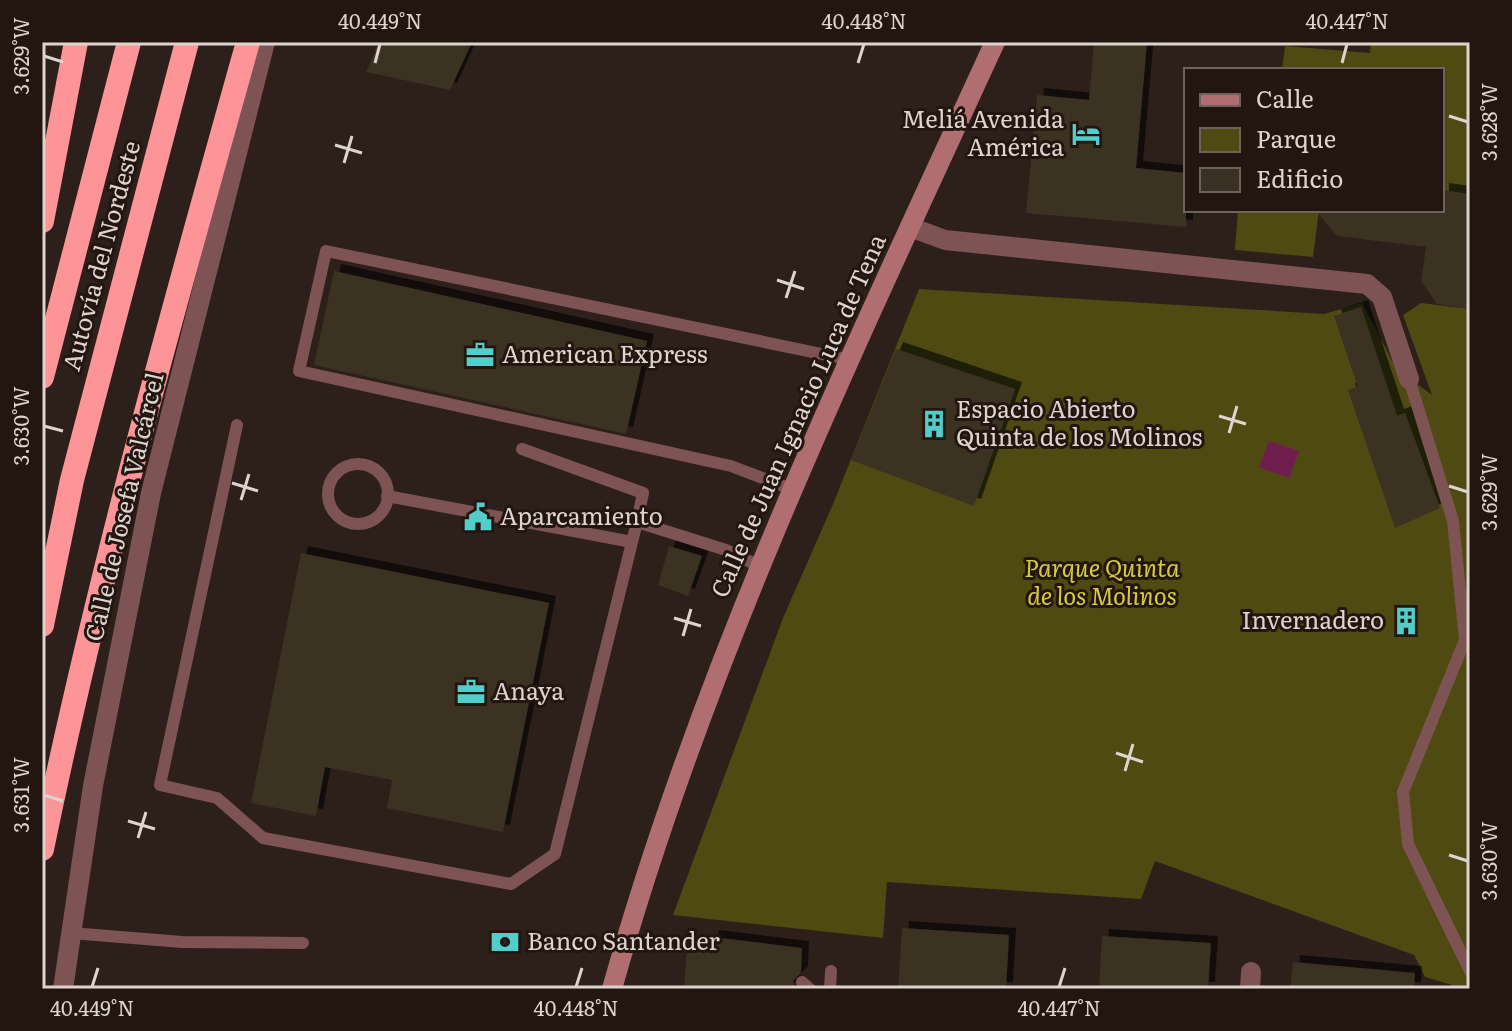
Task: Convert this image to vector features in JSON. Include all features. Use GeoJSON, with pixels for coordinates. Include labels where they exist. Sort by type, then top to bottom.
{"type":"FeatureCollection","features":[{"type":"Feature","properties":{"kind":"highway"},"geometry":{"type":"LineString","coordinates":[[42,221],[76,42]]}},
{"type":"Feature","properties":{"kind":"highway","name":"Autovía del Nordeste"},"geometry":{"type":"LineString","coordinates":[[42,377],[129,42]]}},
{"type":"Feature","properties":{"kind":"highway","name":"Autovía del Nordeste"},"geometry":{"type":"LineString","coordinates":[[42,625],[72,480],[187,42]]}},
{"type":"Feature","properties":{"kind":"highway"},"geometry":{"type":"LineString","coordinates":[[42,849],[71,709],[152,382],[248,42]]}},
{"type":"Feature","properties":{"kind":"street","name":"Calle de Josefa Valcárcel"},"geometry":{"type":"LineString","coordinates":[[63,989],[93,786],[151,493],[265,42]]}},
{"type":"Feature","properties":{"kind":"street","name":"Calle de Juan Ignacio Luca de Tena"},"geometry":{"type":"LineString","coordinates":[[612,989],[646,874],[759,566],[791,489],[995,42]]}},
{"type":"Feature","properties":{"kind":"street","name":"Calle de Juan Ignacio Luca de Tena"},"geometry":{"type":"LineString","coordinates":[[910,227],[945,240],[1367,284],[1382,297],[1409,379]]}},
{"type":"Feature","properties":{"kind":"lane"},"geometry":{"type":"LineString","coordinates":[[791,489],[731,466],[299,371],[326,251],[851,360]]}},
{"type":"Feature","properties":{"kind":"lane"},"geometry":{"type":"LineString","coordinates":[[1409,379],[1453,521],[1465,640],[1403,792],[1408,844],[1470,971]]}},
{"type":"Feature","properties":{"kind":"lane"},"geometry":{"type":"LineString","coordinates":[[237,425],[160,785],[217,798],[263,838],[511,884],[555,854],[643,493],[522,449]]}},
{"type":"Feature","properties":{"kind":"lane"},"geometry":{"type":"LineString","coordinates":[[358,464],[376,470],[387,486],[387,496],[380,514],[363,524],[353,523],[336,514],[328,496],[333,477],[348,465],[358,464]]}},
{"type":"Feature","properties":{"kind":"lane"},"geometry":{"type":"LineString","coordinates":[[387,496],[632,542]]}},
{"type":"Feature","properties":{"kind":"lane"},"geometry":{"type":"LineString","coordinates":[[637,522],[726,550],[759,566]]}},
{"type":"Feature","properties":{"kind":"lane"},"geometry":{"type":"LineString","coordinates":[[71,933],[182,942],[303,943]]}},
{"type":"Feature","properties":{"kind":"lane"},"geometry":{"type":"LineString","coordinates":[[830,989],[831,971]]}},
{"type":"Feature","properties":{"kind":"green space"},"geometry":{"type":"Polygon","coordinates":[[[1371,42],[1470,42],[1470,194],[1444,190],[1444,68],[1282,68],[1285,46],[1370,53],[1371,42]]]}},
{"type":"Feature","properties":{"kind":"green space"},"geometry":{"type":"Polygon","coordinates":[[[1238,212],[1319,212],[1313,257],[1235,250],[1238,212]]]}},
{"type":"Feature","properties":{"kind":"green space","name":"Parque Quinta de los Molinos"},"geometry":{"type":"Polygon","coordinates":[[[919,289],[1324,314],[1362,303],[1396,368],[1432,395],[1403,315],[1421,303],[1470,309],[1470,989],[1454,989],[1452,985],[1425,977],[1414,955],[1155,861],[1141,899],[887,882],[883,938],[673,915],[783,618],[833,504],[919,289]]]}},
{"type":"Feature","properties":{"kind":"shaded area"},"geometry":{"type":"Polygon","coordinates":[[[1269,441],[1299,451],[1289,478],[1259,467],[1269,441]]]}},
{"type":"Feature","properties":{"kind":"building"},"geometry":{"type":"Polygon","coordinates":[[[379,42],[472,42],[450,90],[366,72],[379,42]]]}},
{"type":"Feature","properties":{"kind":"building","name":"Meliá Avenida América"},"geometry":{"type":"Polygon","coordinates":[[[1094,42],[1147,42],[1136,168],[1184,173],[1186,227],[1026,213],[1037,95],[1089,100],[1094,42]]]}},
{"type":"Feature","properties":{"kind":"building"},"geometry":{"type":"Polygon","coordinates":[[[1444,190],[1470,194],[1470,309],[1437,304],[1421,281],[1426,247],[1337,236],[1317,212],[1444,212],[1444,190]]]}},
{"type":"Feature","properties":{"kind":"building","name":"American Express"},"geometry":{"type":"Polygon","coordinates":[[[334,271],[647,341],[626,434],[314,365],[334,271]]]}},
{"type":"Feature","properties":{"kind":"building"},"geometry":{"type":"Polygon","coordinates":[[[1361,307],[1397,416],[1405,413],[1440,508],[1395,528],[1348,390],[1358,387],[1334,316],[1361,307]]]}},
{"type":"Feature","properties":{"kind":"building","name":"Espacio Abierto Quinta de los Molinos"},"geometry":{"type":"Polygon","coordinates":[[[896,349],[1015,389],[974,506],[851,460],[896,349]]]}},
{"type":"Feature","properties":{"kind":"building"},"geometry":{"type":"Polygon","coordinates":[[[669,546],[702,556],[688,596],[658,585],[669,546]]]}},
{"type":"Feature","properties":{"kind":"building","name":"Anaya"},"geometry":{"type":"Polygon","coordinates":[[[301,553],[549,603],[503,832],[387,808],[392,780],[325,767],[316,816],[251,803],[301,553]]]}},
{"type":"Feature","properties":{"kind":"building"},"geometry":{"type":"Polygon","coordinates":[[[902,928],[1009,935],[1006,989],[898,989],[902,928]]]}},
{"type":"Feature","properties":{"kind":"building"},"geometry":{"type":"Polygon","coordinates":[[[1102,936],[1211,943],[1208,989],[1099,989],[1102,936]]]}},
{"type":"Feature","properties":{"kind":"building"},"geometry":{"type":"Polygon","coordinates":[[[712,937],[802,948],[801,973],[793,981],[796,989],[684,989],[687,948],[710,949],[712,937]]]}},
{"type":"Feature","properties":{"kind":"building"},"geometry":{"type":"Polygon","coordinates":[[[1293,962],[1415,973],[1414,989],[1290,989],[1293,962]]]}},
{"type":"Feature","properties":{"kind":"place","name":"Meliá Avenida América"},"geometry":{"type":"Point","coordinates":[1086,134]}},
{"type":"Feature","properties":{"kind":"place","name":"American Express"},"geometry":{"type":"Point","coordinates":[480,355]}},
{"type":"Feature","properties":{"kind":"place","name":"Espacio Abierto Quinta de los Molinos"},"geometry":{"type":"Point","coordinates":[934,424]}},
{"type":"Feature","properties":{"kind":"place","name":"Aparcamiento"},"geometry":{"type":"Point","coordinates":[478,517]}},
{"type":"Feature","properties":{"kind":"place","name":"Invernadero"},"geometry":{"type":"Point","coordinates":[1406,621]}},
{"type":"Feature","properties":{"kind":"place","name":"Anaya"},"geometry":{"type":"Point","coordinates":[471,692]}},
{"type":"Feature","properties":{"kind":"place","name":"Banco Santander"},"geometry":{"type":"Point","coordinates":[505,942]}}]}
